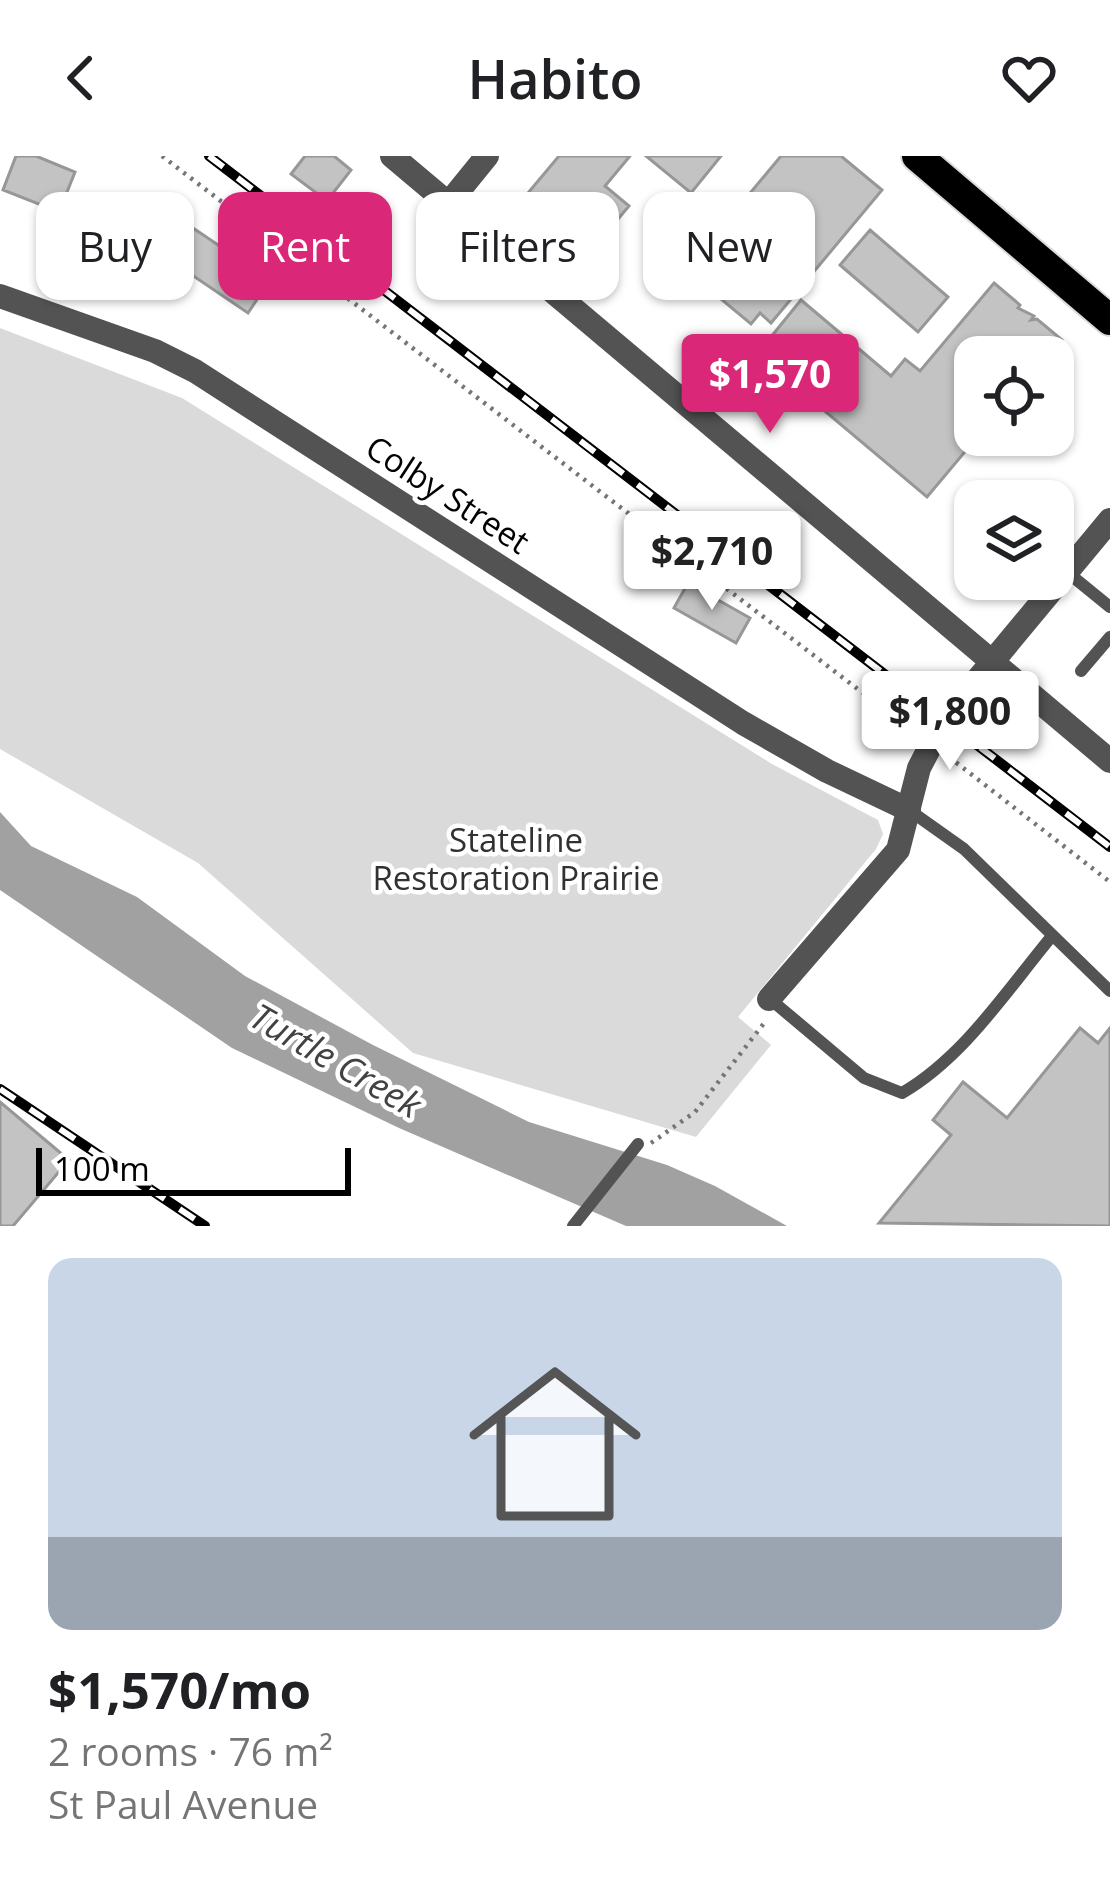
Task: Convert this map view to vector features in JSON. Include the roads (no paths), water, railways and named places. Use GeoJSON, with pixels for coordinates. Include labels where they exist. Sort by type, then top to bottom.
{"type":"FeatureCollection","features":[{"type":"Feature","properties":{"kind":"main road"},"geometry":{"type":"LineString","coordinates":[[917,156],[1110,320]]}},
{"type":"Feature","properties":{"kind":"street"},"geometry":{"type":"LineString","coordinates":[[392,156],[434,192]]}},
{"type":"Feature","properties":{"kind":"street"},"geometry":{"type":"LineString","coordinates":[[458,192],[488,156]]}},
{"type":"Feature","properties":{"kind":"street","name":"Colby Street"},"geometry":{"type":"LineString","coordinates":[[0,296],[195,370],[743,722],[909,811]]}},
{"type":"Feature","properties":{"kind":"street"},"geometry":{"type":"LineString","coordinates":[[562,300],[1110,760]]}},
{"type":"Feature","properties":{"kind":"street"},"geometry":{"type":"LineString","coordinates":[[1074,564],[1110,520]]}},
{"type":"Feature","properties":{"kind":"street"},"geometry":{"type":"LineString","coordinates":[[769,998],[898,850],[919,768],[944,720],[1044,600]]}},
{"type":"Feature","properties":{"kind":"lane"},"geometry":{"type":"LineString","coordinates":[[1074,578],[1110,607]]}},
{"type":"Feature","properties":{"kind":"lane"},"geometry":{"type":"LineString","coordinates":[[1081,671],[1110,637]]}},
{"type":"Feature","properties":{"kind":"lane"},"geometry":{"type":"LineString","coordinates":[[909,811],[964,849],[1110,991]]}},
{"type":"Feature","properties":{"kind":"lane"},"geometry":{"type":"LineString","coordinates":[[769,998],[865,1078],[902,1094],[925,1080],[962,1045],[1052,936]]}},
{"type":"Feature","properties":{"kind":"lane"},"geometry":{"type":"LineString","coordinates":[[573,1226],[638,1144]]}},
{"type":"Feature","properties":{"kind":"water","name":"Turtle Creek"},"geometry":{"type":"Polygon","coordinates":[[[0,812],[31,846],[137,897],[245,976],[373,1045],[529,1122],[667,1165],[787,1226],[626,1226],[399,1128],[232,1048],[0,890],[0,812]]]}},
{"type":"Feature","properties":{"kind":"railway"},"geometry":{"type":"LineString","coordinates":[[209,156],[1110,847]]}},
{"type":"Feature","properties":{"kind":"railway"},"geometry":{"type":"LineString","coordinates":[[0,1089],[205,1226]]}},
{"type":"Feature","properties":{"kind":"park label","name":"Stateline Restoration Prairie"},"geometry":{"type":"Point","coordinates":[516,858]}}]}
